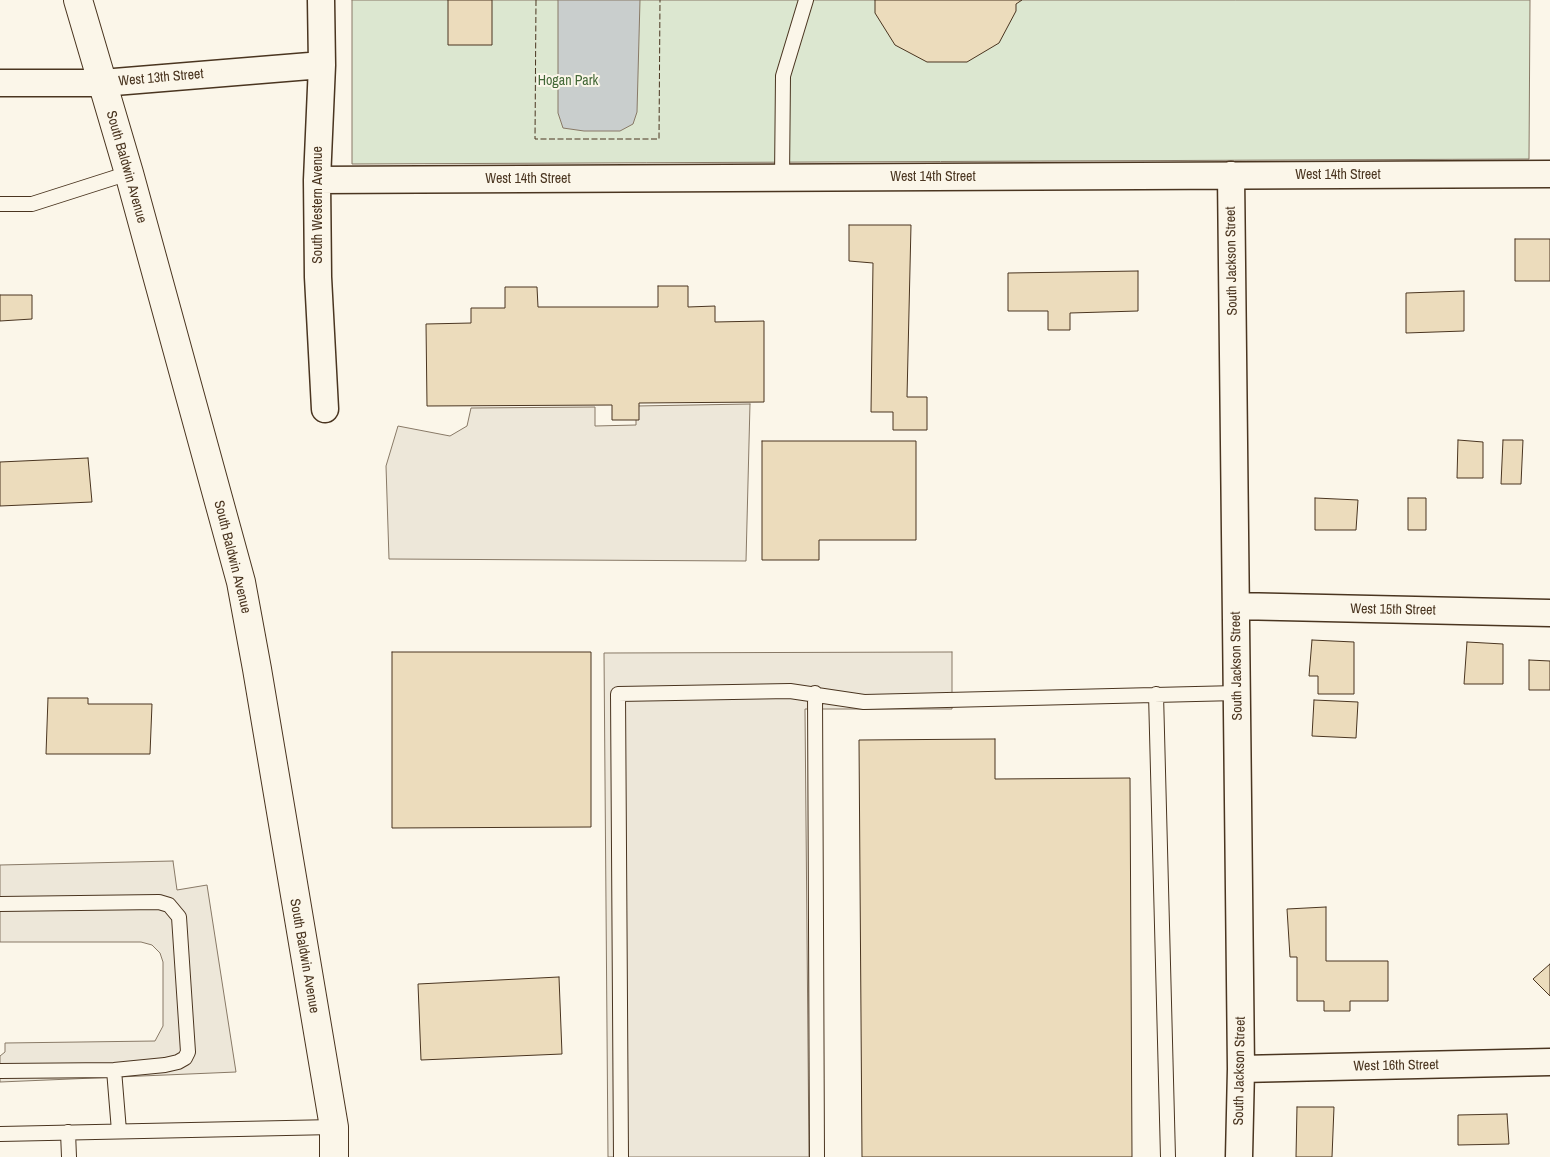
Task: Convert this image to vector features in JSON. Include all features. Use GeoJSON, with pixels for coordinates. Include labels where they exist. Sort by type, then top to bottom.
{"type":"FeatureCollection","features":[{"type":"Feature","properties":{"kind":"highway","name":"South Baldwin Avenue"},"geometry":{"type":"LineString","coordinates":[[78,0],[129,173],[240,582],[257,669],[334,1127]]}},
{"type":"Feature","properties":{"kind":"highway"},"geometry":{"type":"LineString","coordinates":[[334,1127],[334,1157]]}},
{"type":"Feature","properties":{"kind":"street","name":"South Western Avenue"},"geometry":{"type":"LineString","coordinates":[[321,0],[322,65],[317,180],[318,277],[325,409]]}},
{"type":"Feature","properties":{"kind":"street","name":"West 13th Street"},"geometry":{"type":"LineString","coordinates":[[0,83],[102,83],[322,65]]}},
{"type":"Feature","properties":{"kind":"street","name":"West 14th Street"},"geometry":{"type":"LineString","coordinates":[[317,180],[1550,174]]}},
{"type":"Feature","properties":{"kind":"street","name":"South Jackson Street"},"geometry":{"type":"LineString","coordinates":[[1231,175],[1241,1069],[1239,1157]]}},
{"type":"Feature","properties":{"kind":"street","name":"West 15th Street"},"geometry":{"type":"LineString","coordinates":[[1236,606],[1550,613]]}},
{"type":"Feature","properties":{"kind":"street","name":"West 16th Street"},"geometry":{"type":"LineString","coordinates":[[1241,1069],[1550,1062]]}},
{"type":"Feature","properties":{"kind":"lane"},"geometry":{"type":"LineString","coordinates":[[782,178],[783,76],[806,0]]}},
{"type":"Feature","properties":{"kind":"lane"},"geometry":{"type":"LineString","coordinates":[[0,204],[32,204],[129,173]]}},
{"type":"Feature","properties":{"kind":"lane"},"geometry":{"type":"LineString","coordinates":[[620,1157],[618,694],[790,690],[864,702],[1237,693]]}},
{"type":"Feature","properties":{"kind":"lane"},"geometry":{"type":"LineString","coordinates":[[815,694],[817,1157]]}},
{"type":"Feature","properties":{"kind":"lane"},"geometry":{"type":"LineString","coordinates":[[1156,694],[1168,1157]]}},
{"type":"Feature","properties":{"kind":"lane"},"geometry":{"type":"LineString","coordinates":[[0,904],[159,902],[175,910],[179,917],[188,1052],[185,1058],[178,1062],[114,1070],[0,1071]]}},
{"type":"Feature","properties":{"kind":"lane"},"geometry":{"type":"LineString","coordinates":[[114,1070],[119,1131]]}},
{"type":"Feature","properties":{"kind":"lane"},"geometry":{"type":"LineString","coordinates":[[0,1134],[334,1127]]}},
{"type":"Feature","properties":{"kind":"lane"},"geometry":{"type":"LineString","coordinates":[[68,1132],[69,1157]]}},
{"type":"Feature","properties":{"kind":"green space","name":"Hogan Park"},"geometry":{"type":"Polygon","coordinates":[[[352,0],[1530,0],[1529,159],[352,164],[352,0]]]}},
{"type":"Feature","properties":{"kind":"shaded area"},"geometry":{"type":"Polygon","coordinates":[[[558,0],[640,0],[637,112],[633,124],[620,131],[584,131],[563,128],[558,113],[558,0]]]}},
{"type":"Feature","properties":{"kind":"shaded area"},"geometry":{"type":"Polygon","coordinates":[[[750,404],[746,561],[389,559],[386,466],[398,426],[450,436],[467,426],[471,408],[595,407],[595,426],[636,425],[636,406],[750,404]]]}},
{"type":"Feature","properties":{"kind":"shaded area"},"geometry":{"type":"Polygon","coordinates":[[[952,652],[952,709],[805,709],[809,1157],[608,1157],[604,653],[952,652]]]}},
{"type":"Feature","properties":{"kind":"shaded area"},"geometry":{"type":"Polygon","coordinates":[[[173,861],[177,890],[207,885],[236,1072],[0,1082],[0,1056],[5,1052],[5,1043],[155,1041],[163,1026],[163,962],[160,953],[152,945],[141,942],[0,942],[0,865],[173,861]]]}},
{"type":"Feature","properties":{"kind":"building"},"geometry":{"type":"Polygon","coordinates":[[[448,0],[492,0],[492,45],[448,45],[448,0]]]}},
{"type":"Feature","properties":{"kind":"building"},"geometry":{"type":"Polygon","coordinates":[[[875,0],[1022,0],[1016,4],[1016,11],[999,43],[967,62],[927,62],[895,45],[875,13],[875,0]]]}},
{"type":"Feature","properties":{"kind":"building"},"geometry":{"type":"Polygon","coordinates":[[[849,225],[911,225],[907,397],[927,397],[927,430],[893,430],[893,412],[871,412],[873,263],[849,261],[849,225]]]}},
{"type":"Feature","properties":{"kind":"building"},"geometry":{"type":"Polygon","coordinates":[[[1515,239],[1550,239],[1550,281],[1515,281],[1515,239]]]}},
{"type":"Feature","properties":{"kind":"building"},"geometry":{"type":"Polygon","coordinates":[[[1138,271],[1138,311],[1070,313],[1070,330],[1048,330],[1048,311],[1008,311],[1008,273],[1138,271]]]}},
{"type":"Feature","properties":{"kind":"building"},"geometry":{"type":"Polygon","coordinates":[[[658,286],[688,286],[688,307],[715,306],[715,322],[764,321],[764,402],[639,403],[639,420],[612,420],[612,405],[427,406],[426,324],[471,323],[471,308],[505,308],[505,287],[537,287],[538,307],[658,307],[658,286]]]}},
{"type":"Feature","properties":{"kind":"building"},"geometry":{"type":"Polygon","coordinates":[[[1464,291],[1464,331],[1406,333],[1406,293],[1464,291]]]}},
{"type":"Feature","properties":{"kind":"building"},"geometry":{"type":"Polygon","coordinates":[[[0,295],[32,295],[32,319],[0,321],[0,295]]]}},
{"type":"Feature","properties":{"kind":"building"},"geometry":{"type":"Polygon","coordinates":[[[1458,440],[1483,442],[1483,478],[1457,478],[1458,440]]]}},
{"type":"Feature","properties":{"kind":"building"},"geometry":{"type":"Polygon","coordinates":[[[1503,440],[1523,440],[1521,484],[1501,484],[1503,440]]]}},
{"type":"Feature","properties":{"kind":"building"},"geometry":{"type":"Polygon","coordinates":[[[762,441],[916,441],[916,540],[819,540],[819,560],[762,560],[762,441]]]}},
{"type":"Feature","properties":{"kind":"building"},"geometry":{"type":"Polygon","coordinates":[[[88,458],[92,502],[0,506],[0,462],[88,458]]]}},
{"type":"Feature","properties":{"kind":"building"},"geometry":{"type":"Polygon","coordinates":[[[1315,498],[1358,500],[1356,530],[1315,530],[1315,498]]]}},
{"type":"Feature","properties":{"kind":"building"},"geometry":{"type":"Polygon","coordinates":[[[1408,498],[1426,498],[1426,530],[1408,530],[1408,498]]]}},
{"type":"Feature","properties":{"kind":"building"},"geometry":{"type":"Polygon","coordinates":[[[1312,640],[1354,642],[1354,694],[1318,694],[1318,676],[1309,676],[1312,640]]]}},
{"type":"Feature","properties":{"kind":"building"},"geometry":{"type":"Polygon","coordinates":[[[1467,642],[1503,644],[1503,684],[1464,684],[1467,642]]]}},
{"type":"Feature","properties":{"kind":"building"},"geometry":{"type":"Polygon","coordinates":[[[392,652],[591,652],[591,827],[392,828],[392,652]]]}},
{"type":"Feature","properties":{"kind":"building"},"geometry":{"type":"Polygon","coordinates":[[[1529,660],[1550,661],[1550,690],[1529,690],[1529,660]]]}},
{"type":"Feature","properties":{"kind":"building"},"geometry":{"type":"Polygon","coordinates":[[[48,698],[88,698],[88,704],[152,704],[150,754],[46,754],[48,698]]]}},
{"type":"Feature","properties":{"kind":"building"},"geometry":{"type":"Polygon","coordinates":[[[1314,700],[1358,702],[1356,738],[1312,736],[1314,700]]]}},
{"type":"Feature","properties":{"kind":"building"},"geometry":{"type":"Polygon","coordinates":[[[995,739],[995,779],[1130,778],[1132,1157],[862,1157],[859,740],[995,739]]]}},
{"type":"Feature","properties":{"kind":"building"},"geometry":{"type":"Polygon","coordinates":[[[1326,907],[1326,961],[1388,961],[1388,1001],[1350,1001],[1350,1011],[1324,1011],[1324,1001],[1297,1001],[1297,957],[1290,957],[1287,909],[1326,907]]]}},
{"type":"Feature","properties":{"kind":"building"},"geometry":{"type":"Polygon","coordinates":[[[1550,964],[1550,996],[1533,979],[1550,964]]]}},
{"type":"Feature","properties":{"kind":"building"},"geometry":{"type":"Polygon","coordinates":[[[559,977],[562,1054],[421,1060],[418,984],[559,977]]]}},
{"type":"Feature","properties":{"kind":"building"},"geometry":{"type":"Polygon","coordinates":[[[1297,1107],[1334,1107],[1332,1157],[1296,1157],[1297,1107]]]}},
{"type":"Feature","properties":{"kind":"building"},"geometry":{"type":"Polygon","coordinates":[[[1507,1114],[1509,1144],[1458,1145],[1458,1115],[1507,1114]]]}},
{"type":"Feature","properties":{"kind":"fence"},"geometry":{"type":"LineString","coordinates":[[536,0],[535,139],[659,139],[660,0]]}}]}
